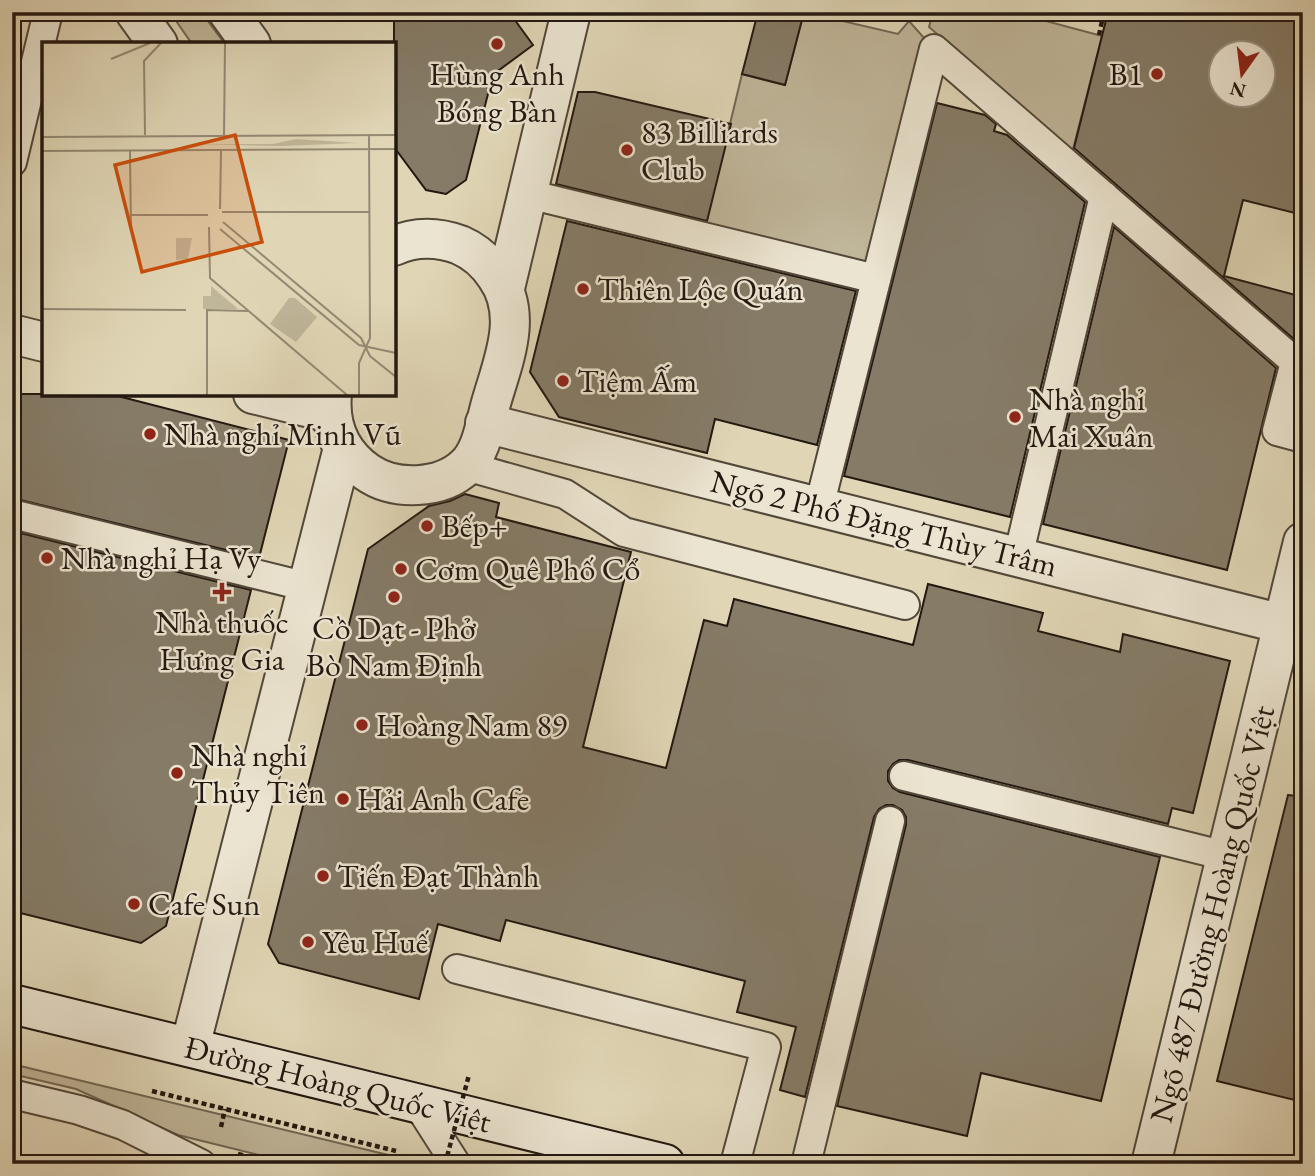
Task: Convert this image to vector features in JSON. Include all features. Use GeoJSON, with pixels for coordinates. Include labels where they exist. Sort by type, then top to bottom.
{"type":"FeatureCollection","features":[{"type":"Feature","properties":{"kind":"street"},"geometry":{"type":"LineString","coordinates":[[135,12],[157,42]]}},
{"type":"Feature","properties":{"kind":"street"},"geometry":{"type":"LineString","coordinates":[[505,288],[571,12]]}},
{"type":"Feature","properties":{"kind":"street"},"geometry":{"type":"LineString","coordinates":[[335,418],[351,459],[379,480],[401,486],[428,484],[452,475],[466,466],[478,448],[508,342],[511,316],[505,288],[489,265],[471,250],[448,240],[425,237],[396,244]]}},
{"type":"Feature","properties":{"kind":"street"},"geometry":{"type":"LineString","coordinates":[[12,334],[42,342]]}},
{"type":"Feature","properties":{"kind":"street"},"geometry":{"type":"LineString","coordinates":[[260,396],[335,418]]}},
{"type":"Feature","properties":{"kind":"street"},"geometry":{"type":"LineString","coordinates":[[190,1047],[308,587],[335,418]]}},
{"type":"Feature","properties":{"kind":"street","name":"Ngõ 2 Phố Đặng Thùy Trâm"},"geometry":{"type":"LineString","coordinates":[[485,423],[1283,624]]}},
{"type":"Feature","properties":{"kind":"street","name":"Ngõ 487 Đường Hoàng Quốc Việt"},"geometry":{"type":"LineString","coordinates":[[1151,1164],[1303,542]]}},
{"type":"Feature","properties":{"kind":"street","name":"Đường Hoàng Quốc Việt"},"geometry":{"type":"LineString","coordinates":[[12,1004],[664,1164]]}},
{"type":"Feature","properties":{"kind":"lane"},"geometry":{"type":"LineString","coordinates":[[12,162],[48,12]]}},
{"type":"Feature","properties":{"kind":"lane"},"geometry":{"type":"LineString","coordinates":[[819,507],[934,49],[1295,362],[1277,431],[1303,438]]}},
{"type":"Feature","properties":{"kind":"lane"},"geometry":{"type":"LineString","coordinates":[[528,194],[876,279]]}},
{"type":"Feature","properties":{"kind":"lane"},"geometry":{"type":"LineString","coordinates":[[1017,557],[1104,197]]}},
{"type":"Feature","properties":{"kind":"lane"},"geometry":{"type":"LineString","coordinates":[[466,466],[565,494],[624,532],[905,605]]}},
{"type":"Feature","properties":{"kind":"lane"},"geometry":{"type":"LineString","coordinates":[[12,514],[308,587]]}},
{"type":"Feature","properties":{"kind":"lane"},"geometry":{"type":"LineString","coordinates":[[904,776],[1226,856]]}},
{"type":"Feature","properties":{"kind":"lane"},"geometry":{"type":"LineString","coordinates":[[806,1164],[890,821]]}},
{"type":"Feature","properties":{"kind":"lane"},"geometry":{"type":"LineString","coordinates":[[457,969],[766,1047],[735,1164]]}},
{"type":"Feature","properties":{"kind":"lane"},"geometry":{"type":"LineString","coordinates":[[12,1094],[79,1110],[124,1125],[201,1164]]}},
{"type":"Feature","properties":{"kind":"lane"},"geometry":{"type":"LineString","coordinates":[[416,1103],[456,1164]]}},
{"type":"Feature","properties":{"kind":"path"},"geometry":{"type":"LineString","coordinates":[[1099,35],[1104,12]]}},
{"type":"Feature","properties":{"kind":"path"},"geometry":{"type":"LineString","coordinates":[[446,1164],[468,1075]]}},
{"type":"Feature","properties":{"kind":"path"},"geometry":{"type":"LineString","coordinates":[[145,1090],[396,1151]]}},
{"type":"Feature","properties":{"kind":"shaded area"},"geometry":{"type":"Polygon","coordinates":[[[170,12],[201,12],[224,42],[191,42],[170,12]]]}},
{"type":"Feature","properties":{"kind":"shaded area"},"geometry":{"type":"Polygon","coordinates":[[[804,12],[898,34],[909,21],[925,39],[870,265],[706,224],[742,74],[785,85],[804,12]]]}},
{"type":"Feature","properties":{"kind":"shaded area"},"geometry":{"type":"Polygon","coordinates":[[[933,12],[1012,12],[1102,36],[1072,153],[929,27],[933,12]]]}},
{"type":"Feature","properties":{"kind":"shaded area"},"geometry":{"type":"Polygon","coordinates":[[[12,1064],[409,1160],[414,1164],[295,1164],[178,1135],[76,1089],[12,1074],[12,1064]]]}},
{"type":"Feature","properties":{"kind":"building"},"geometry":{"type":"Polygon","coordinates":[[[394,12],[509,12],[533,45],[483,82],[489,90],[466,180],[446,194],[426,190],[396,150],[394,12]]]}},
{"type":"Feature","properties":{"kind":"building"},"geometry":{"type":"Polygon","coordinates":[[[758,12],[804,12],[785,85],[742,74],[758,12]]]}},
{"type":"Feature","properties":{"kind":"building"},"geometry":{"type":"Polygon","coordinates":[[[1108,12],[1303,12],[1303,215],[1243,200],[1224,276],[1303,297],[1303,347],[1074,148],[1108,12]]]}},
{"type":"Feature","properties":{"kind":"building"},"geometry":{"type":"Polygon","coordinates":[[[578,92],[595,92],[731,124],[707,221],[556,184],[578,92]]]}},
{"type":"Feature","properties":{"kind":"building"},"geometry":{"type":"Polygon","coordinates":[[[937,103],[985,115],[996,124],[994,131],[1007,135],[1085,202],[1010,517],[844,476],[937,103]]]}},
{"type":"Feature","properties":{"kind":"building"},"geometry":{"type":"Polygon","coordinates":[[[567,221],[856,291],[817,445],[715,419],[707,453],[559,417],[530,372],[567,221]]]}},
{"type":"Feature","properties":{"kind":"building"},"geometry":{"type":"Polygon","coordinates":[[[1114,227],[1276,368],[1227,570],[1043,524],[1114,227]]]}},
{"type":"Feature","properties":{"kind":"building"},"geometry":{"type":"Polygon","coordinates":[[[12,394],[118,396],[289,440],[259,558],[12,498],[12,394]]]}},
{"type":"Feature","properties":{"kind":"building"},"geometry":{"type":"Polygon","coordinates":[[[465,494],[499,503],[496,517],[631,552],[583,747],[666,768],[704,620],[727,626],[734,599],[913,645],[928,584],[1043,613],[1038,631],[1120,652],[1123,634],[1230,661],[1193,813],[1172,808],[1168,824],[908,760],[899,760],[888,771],[888,781],[900,792],[1160,857],[1101,1101],[981,1073],[967,1136],[837,1106],[906,825],[902,810],[893,805],[879,809],[874,817],[805,1097],[780,1090],[796,1027],[737,1012],[745,981],[506,920],[500,941],[438,924],[419,999],[279,963],[268,944],[368,549],[429,506],[465,494]]]}},
{"type":"Feature","properties":{"kind":"building"},"geometry":{"type":"Polygon","coordinates":[[[12,531],[251,590],[166,926],[141,943],[12,911],[12,531]]]}},
{"type":"Feature","properties":{"kind":"building"},"geometry":{"type":"Polygon","coordinates":[[[1288,795],[1303,797],[1303,1102],[1217,1081],[1288,795]]]}},
{"type":"Feature","properties":{"kind":"place","name":"Hùng Anh Bóng Bàn"},"geometry":{"type":"Point","coordinates":[497,44]}},
{"type":"Feature","properties":{"kind":"place","name":"B1"},"geometry":{"type":"Point","coordinates":[1157,74]}},
{"type":"Feature","properties":{"kind":"place","name":"83 Billiards Club"},"geometry":{"type":"Point","coordinates":[627,150]}},
{"type":"Feature","properties":{"kind":"place","name":"Thiên Lộc Quán"},"geometry":{"type":"Point","coordinates":[583,289]}},
{"type":"Feature","properties":{"kind":"place","name":"Tiệm Ấm"},"geometry":{"type":"Point","coordinates":[563,381]}},
{"type":"Feature","properties":{"kind":"place","name":"Nhà nghỉ Mai Xuân"},"geometry":{"type":"Point","coordinates":[1015,417]}},
{"type":"Feature","properties":{"kind":"place","name":"Nhà nghỉ Minh Vũ"},"geometry":{"type":"Point","coordinates":[150,434]}},
{"type":"Feature","properties":{"kind":"place","name":"Bếp+"},"geometry":{"type":"Point","coordinates":[427,526]}},
{"type":"Feature","properties":{"kind":"place","name":"Nhà nghỉ Hạ Vy"},"geometry":{"type":"Point","coordinates":[47,558]}},
{"type":"Feature","properties":{"kind":"place","name":"Cơm Quê Phố Cổ"},"geometry":{"type":"Point","coordinates":[401,569]}},
{"type":"Feature","properties":{"kind":"place","name":"Nhà thuốc Hưng Gia"},"geometry":{"type":"Point","coordinates":[222,592]}},
{"type":"Feature","properties":{"kind":"place","name":"Cồ Dạt - Phở Bò Nam Định"},"geometry":{"type":"Point","coordinates":[394,597]}},
{"type":"Feature","properties":{"kind":"place","name":"Hoàng Nam 89"},"geometry":{"type":"Point","coordinates":[362,725]}},
{"type":"Feature","properties":{"kind":"place","name":"Nhà nghỉ Thủy Tiên"},"geometry":{"type":"Point","coordinates":[177,773]}},
{"type":"Feature","properties":{"kind":"place","name":"Hải Anh Cafe"},"geometry":{"type":"Point","coordinates":[343,799]}},
{"type":"Feature","properties":{"kind":"place","name":"Tiến Đạt Thành"},"geometry":{"type":"Point","coordinates":[323,876]}},
{"type":"Feature","properties":{"kind":"place","name":"Cafe Sun"},"geometry":{"type":"Point","coordinates":[134,904]}},
{"type":"Feature","properties":{"kind":"place","name":"Yêu Huế"},"geometry":{"type":"Point","coordinates":[308,942]}}]}
